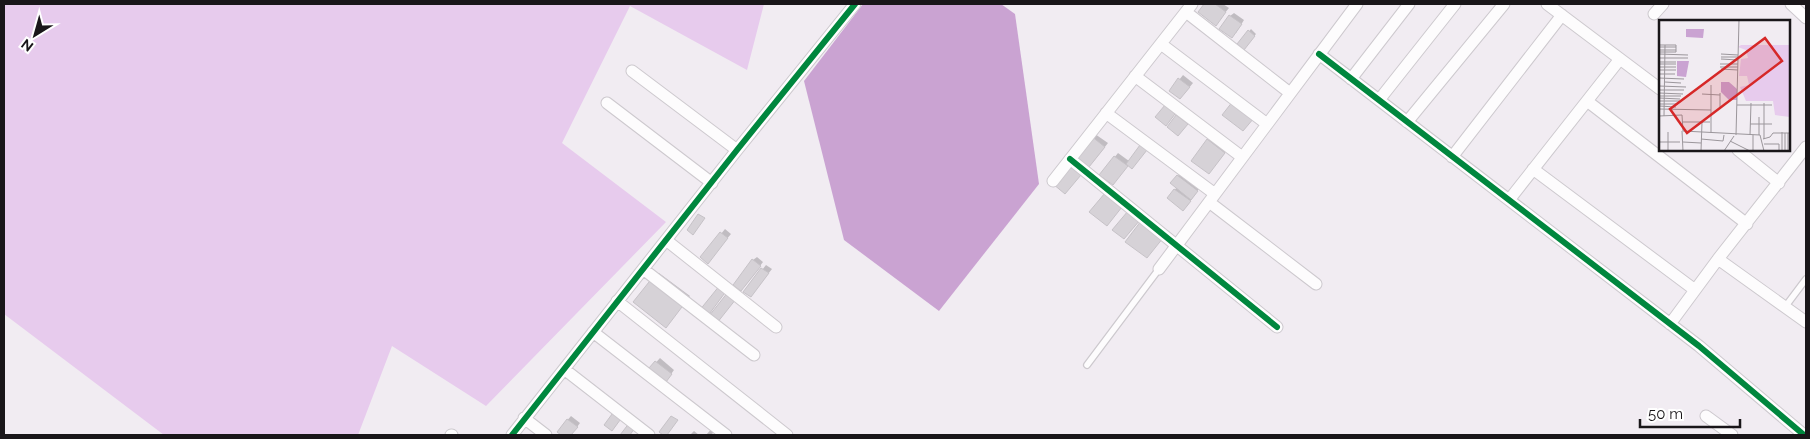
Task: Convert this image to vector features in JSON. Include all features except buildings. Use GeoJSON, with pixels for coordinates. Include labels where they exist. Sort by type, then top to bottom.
{"type":"FeatureCollection","features":[{"type":"Feature","properties":{"kind":"street"},"geometry":{"type":"LineString","coordinates":[[512,435],[855,4]]}},
{"type":"Feature","properties":{"kind":"street"},"geometry":{"type":"LineString","coordinates":[[1159,269],[1357,4]]}},
{"type":"Feature","properties":{"kind":"street"},"geometry":{"type":"LineString","coordinates":[[1351,78],[1409,4]]}},
{"type":"Feature","properties":{"kind":"street"},"geometry":{"type":"LineString","coordinates":[[1379,100],[1454,4]]}},
{"type":"Feature","properties":{"kind":"street"},"geometry":{"type":"LineString","coordinates":[[1407,122],[1504,4]]}},
{"type":"Feature","properties":{"kind":"street"},"geometry":{"type":"LineString","coordinates":[[1547,4],[1659,89]]}},
{"type":"Feature","properties":{"kind":"street"},"geometry":{"type":"LineString","coordinates":[[1654,14],[1663,4]]}},
{"type":"Feature","properties":{"kind":"street"},"geometry":{"type":"LineString","coordinates":[[1791,4],[1806,18]]}},
{"type":"Feature","properties":{"kind":"street"},"geometry":{"type":"LineString","coordinates":[[1052,181],[1189,8],[1290,93]]}},
{"type":"Feature","properties":{"kind":"street"},"geometry":{"type":"LineString","coordinates":[[1452,156],[1562,15]]}},
{"type":"Feature","properties":{"kind":"street"},"geometry":{"type":"LineString","coordinates":[[1161,44],[1267,124]]}},
{"type":"Feature","properties":{"kind":"street"},"geometry":{"type":"LineString","coordinates":[[1319,54],[1699,346],[1804,435]]}},
{"type":"Feature","properties":{"kind":"street"},"geometry":{"type":"LineString","coordinates":[[1509,200],[1620,58]]}},
{"type":"Feature","properties":{"kind":"street"},"geometry":{"type":"LineString","coordinates":[[632,70],[737,150]]}},
{"type":"Feature","properties":{"kind":"street"},"geometry":{"type":"LineString","coordinates":[[1135,76],[1242,157]]}},
{"type":"Feature","properties":{"kind":"street"},"geometry":{"type":"LineString","coordinates":[[1587,101],[1747,224]]}},
{"type":"Feature","properties":{"kind":"street"},"geometry":{"type":"LineString","coordinates":[[608,103],[712,183]]}},
{"type":"Feature","properties":{"kind":"street"},"geometry":{"type":"LineString","coordinates":[[1106,113],[1316,284]]}},
{"type":"Feature","properties":{"kind":"street"},"geometry":{"type":"LineString","coordinates":[[1670,324],[1694,290],[1780,183],[1806,147]]}},
{"type":"Feature","properties":{"kind":"street"},"geometry":{"type":"LineString","coordinates":[[1739,151],[1780,183]]}},
{"type":"Feature","properties":{"kind":"street"},"geometry":{"type":"LineString","coordinates":[[1070,159],[1277,327]]}},
{"type":"Feature","properties":{"kind":"street"},"geometry":{"type":"LineString","coordinates":[[1533,169],[1694,290]]}},
{"type":"Feature","properties":{"kind":"street"},"geometry":{"type":"LineString","coordinates":[[666,240],[776,328]]}},
{"type":"Feature","properties":{"kind":"street"},"geometry":{"type":"LineString","coordinates":[[1718,259],[1806,322]]}},
{"type":"Feature","properties":{"kind":"street"},"geometry":{"type":"LineString","coordinates":[[643,269],[754,355]]}},
{"type":"Feature","properties":{"kind":"street"},"geometry":{"type":"LineString","coordinates":[[617,301],[787,435]]}},
{"type":"Feature","properties":{"kind":"street"},"geometry":{"type":"LineString","coordinates":[[593,332],[726,435]]}},
{"type":"Feature","properties":{"kind":"street"},"geometry":{"type":"LineString","coordinates":[[564,369],[650,435]]}},
{"type":"Feature","properties":{"kind":"street"},"geometry":{"type":"LineString","coordinates":[[1706,416],[1732,435]]}},
{"type":"Feature","properties":{"kind":"street"},"geometry":{"type":"LineString","coordinates":[[524,418],[546,435]]}},
{"type":"Feature","properties":{"kind":"lane"},"geometry":{"type":"LineString","coordinates":[[1087,365],[1159,269]]}},
{"type":"Feature","properties":{"kind":"lane"},"geometry":{"type":"LineString","coordinates":[[1785,307],[1806,280]]}},
{"type":"Feature","properties":{"kind":"shaded area"},"geometry":{"type":"Polygon","coordinates":[[[4,4],[764,4],[747,70],[630,6],[562,143],[666,222],[486,406],[392,346],[358,435],[164,435],[4,314],[4,4]]]}},
{"type":"Feature","properties":{"kind":"shaded area"},"geometry":{"type":"Polygon","coordinates":[[[863,4],[1001,4],[1015,14],[1039,184],[939,311],[844,240],[804,81],[863,4]]]}},
{"type":"Feature","properties":{"kind":"cycle path"},"geometry":{"type":"LineString","coordinates":[[512,435],[855,4]]}},
{"type":"Feature","properties":{"kind":"cycle path"},"geometry":{"type":"LineString","coordinates":[[1319,54],[1699,346],[1804,435]]}},
{"type":"Feature","properties":{"kind":"cycle path"},"geometry":{"type":"LineString","coordinates":[[1070,159],[1277,327]]}}]}
